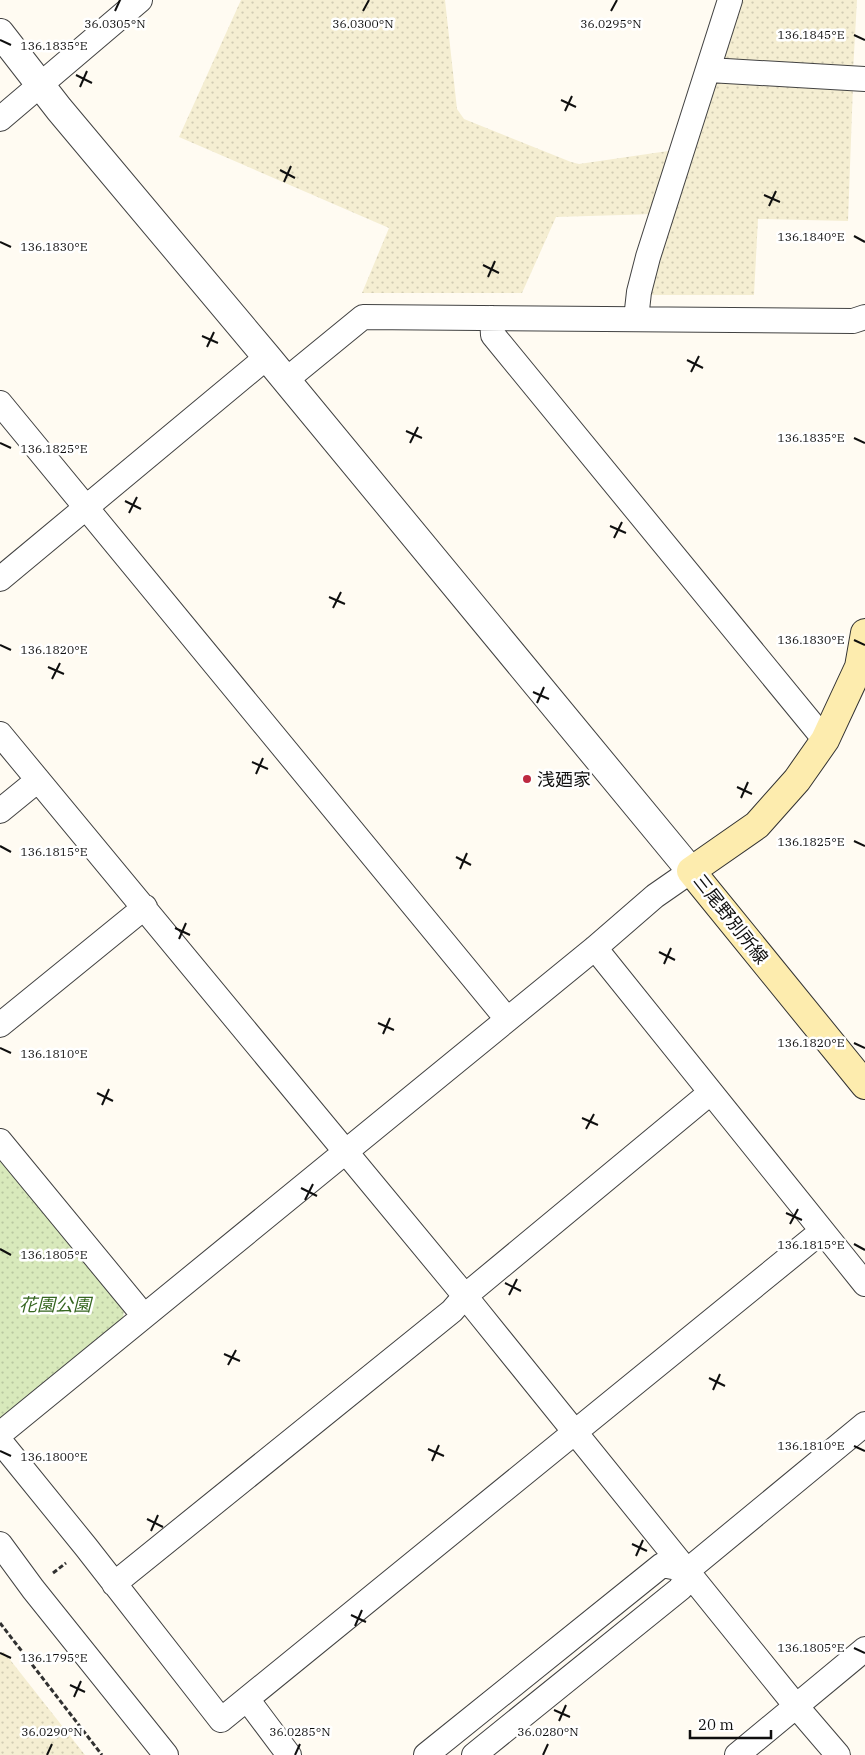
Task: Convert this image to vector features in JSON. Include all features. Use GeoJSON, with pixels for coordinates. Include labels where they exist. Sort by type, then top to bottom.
{"type":"FeatureCollection","features":[{"type":"Feature","properties":{"kind":"main road","name":"三尾野別所線"},"geometry":{"type":"LineString","coordinates":[[865,633],[862,669],[824,740],[797,780],[757,825],[692,871],[865,1085]]}},
{"type":"Feature","properties":{"kind":"street"},"geometry":{"type":"LineString","coordinates":[[0,119],[140,0]]}},
{"type":"Feature","properties":{"kind":"street"},"geometry":{"type":"LineString","coordinates":[[636,319],[639,292],[648,257],[730,0]]}},
{"type":"Feature","properties":{"kind":"street"},"geometry":{"type":"LineString","coordinates":[[0,33],[40,85],[268,357],[692,871],[655,896],[0,1434]]}},
{"type":"Feature","properties":{"kind":"street"},"geometry":{"type":"LineString","coordinates":[[709,70],[865,79]]}},
{"type":"Feature","properties":{"kind":"street"},"geometry":{"type":"LineString","coordinates":[[286,380],[363,317],[852,321],[865,317]]}},
{"type":"Feature","properties":{"kind":"street"},"geometry":{"type":"LineString","coordinates":[[492,318],[493,335],[824,740]]}},
{"type":"Feature","properties":{"kind":"street"},"geometry":{"type":"LineString","coordinates":[[0,579],[268,357]]}},
{"type":"Feature","properties":{"kind":"street"},"geometry":{"type":"LineString","coordinates":[[0,403],[507,1019]]}},
{"type":"Feature","properties":{"kind":"street"},"geometry":{"type":"LineString","coordinates":[[0,734],[465,1296],[796,1706],[838,1755]]}},
{"type":"Feature","properties":{"kind":"street"},"geometry":{"type":"LineString","coordinates":[[0,810],[38,780]]}},
{"type":"Feature","properties":{"kind":"street"},"geometry":{"type":"LineString","coordinates":[[0,1024],[144,907]]}},
{"type":"Feature","properties":{"kind":"street"},"geometry":{"type":"LineString","coordinates":[[594,948],[865,1284]]}},
{"type":"Feature","properties":{"kind":"street"},"geometry":{"type":"LineString","coordinates":[[114,1584],[452,1311],[465,1296],[710,1093]]}},
{"type":"Feature","properties":{"kind":"street"},"geometry":{"type":"LineString","coordinates":[[0,1141],[144,1316]]}},
{"type":"Feature","properties":{"kind":"street"},"geometry":{"type":"LineString","coordinates":[[0,1441],[220,1720],[822,1231]]}},
{"type":"Feature","properties":{"kind":"street"},"geometry":{"type":"LineString","coordinates":[[474,1755],[681,1588],[688,1570],[865,1424]]}},
{"type":"Feature","properties":{"kind":"street"},"geometry":{"type":"LineString","coordinates":[[0,1544],[166,1755]]}},
{"type":"Feature","properties":{"kind":"street"},"geometry":{"type":"LineString","coordinates":[[426,1755],[662,1565],[688,1570]]}},
{"type":"Feature","properties":{"kind":"street"},"geometry":{"type":"LineString","coordinates":[[737,1755],[865,1648]]}},
{"type":"Feature","properties":{"kind":"street"},"geometry":{"type":"LineString","coordinates":[[246,1699],[289,1755]]}},
{"type":"Feature","properties":{"kind":"path"},"geometry":{"type":"LineString","coordinates":[[33,1588],[86,1548]]}},
{"type":"Feature","properties":{"kind":"path"},"geometry":{"type":"LineString","coordinates":[[0,1623],[102,1755]]}},
{"type":"Feature","properties":{"kind":"shaded area"},"geometry":{"type":"Polygon","coordinates":[[[241,0],[445,0],[457,109],[464,119],[579,164],[675,150],[655,214],[556,217],[522,293],[362,293],[389,228],[179,137],[241,0]]]}},
{"type":"Feature","properties":{"kind":"shaded area"},"geometry":{"type":"Polygon","coordinates":[[[735,0],[857,0],[853,72],[735,66],[718,55],[735,0]]]}},
{"type":"Feature","properties":{"kind":"shaded area"},"geometry":{"type":"Polygon","coordinates":[[[713,76],[853,85],[848,221],[758,219],[754,295],[645,295],[713,76]]]}},
{"type":"Feature","properties":{"kind":"shaded area"},"geometry":{"type":"Polygon","coordinates":[[[4,1652],[85,1755],[0,1755],[0,1654],[4,1652]]]}},
{"type":"Feature","properties":{"kind":"green space","name":"花園公園"},"geometry":{"type":"Polygon","coordinates":[[[0,1154],[125,1304],[123,1318],[0,1420],[0,1154]]]}},
{"type":"Feature","properties":{"kind":"place","name":"浅廼家"},"geometry":{"type":"Point","coordinates":[527,779]}}]}
